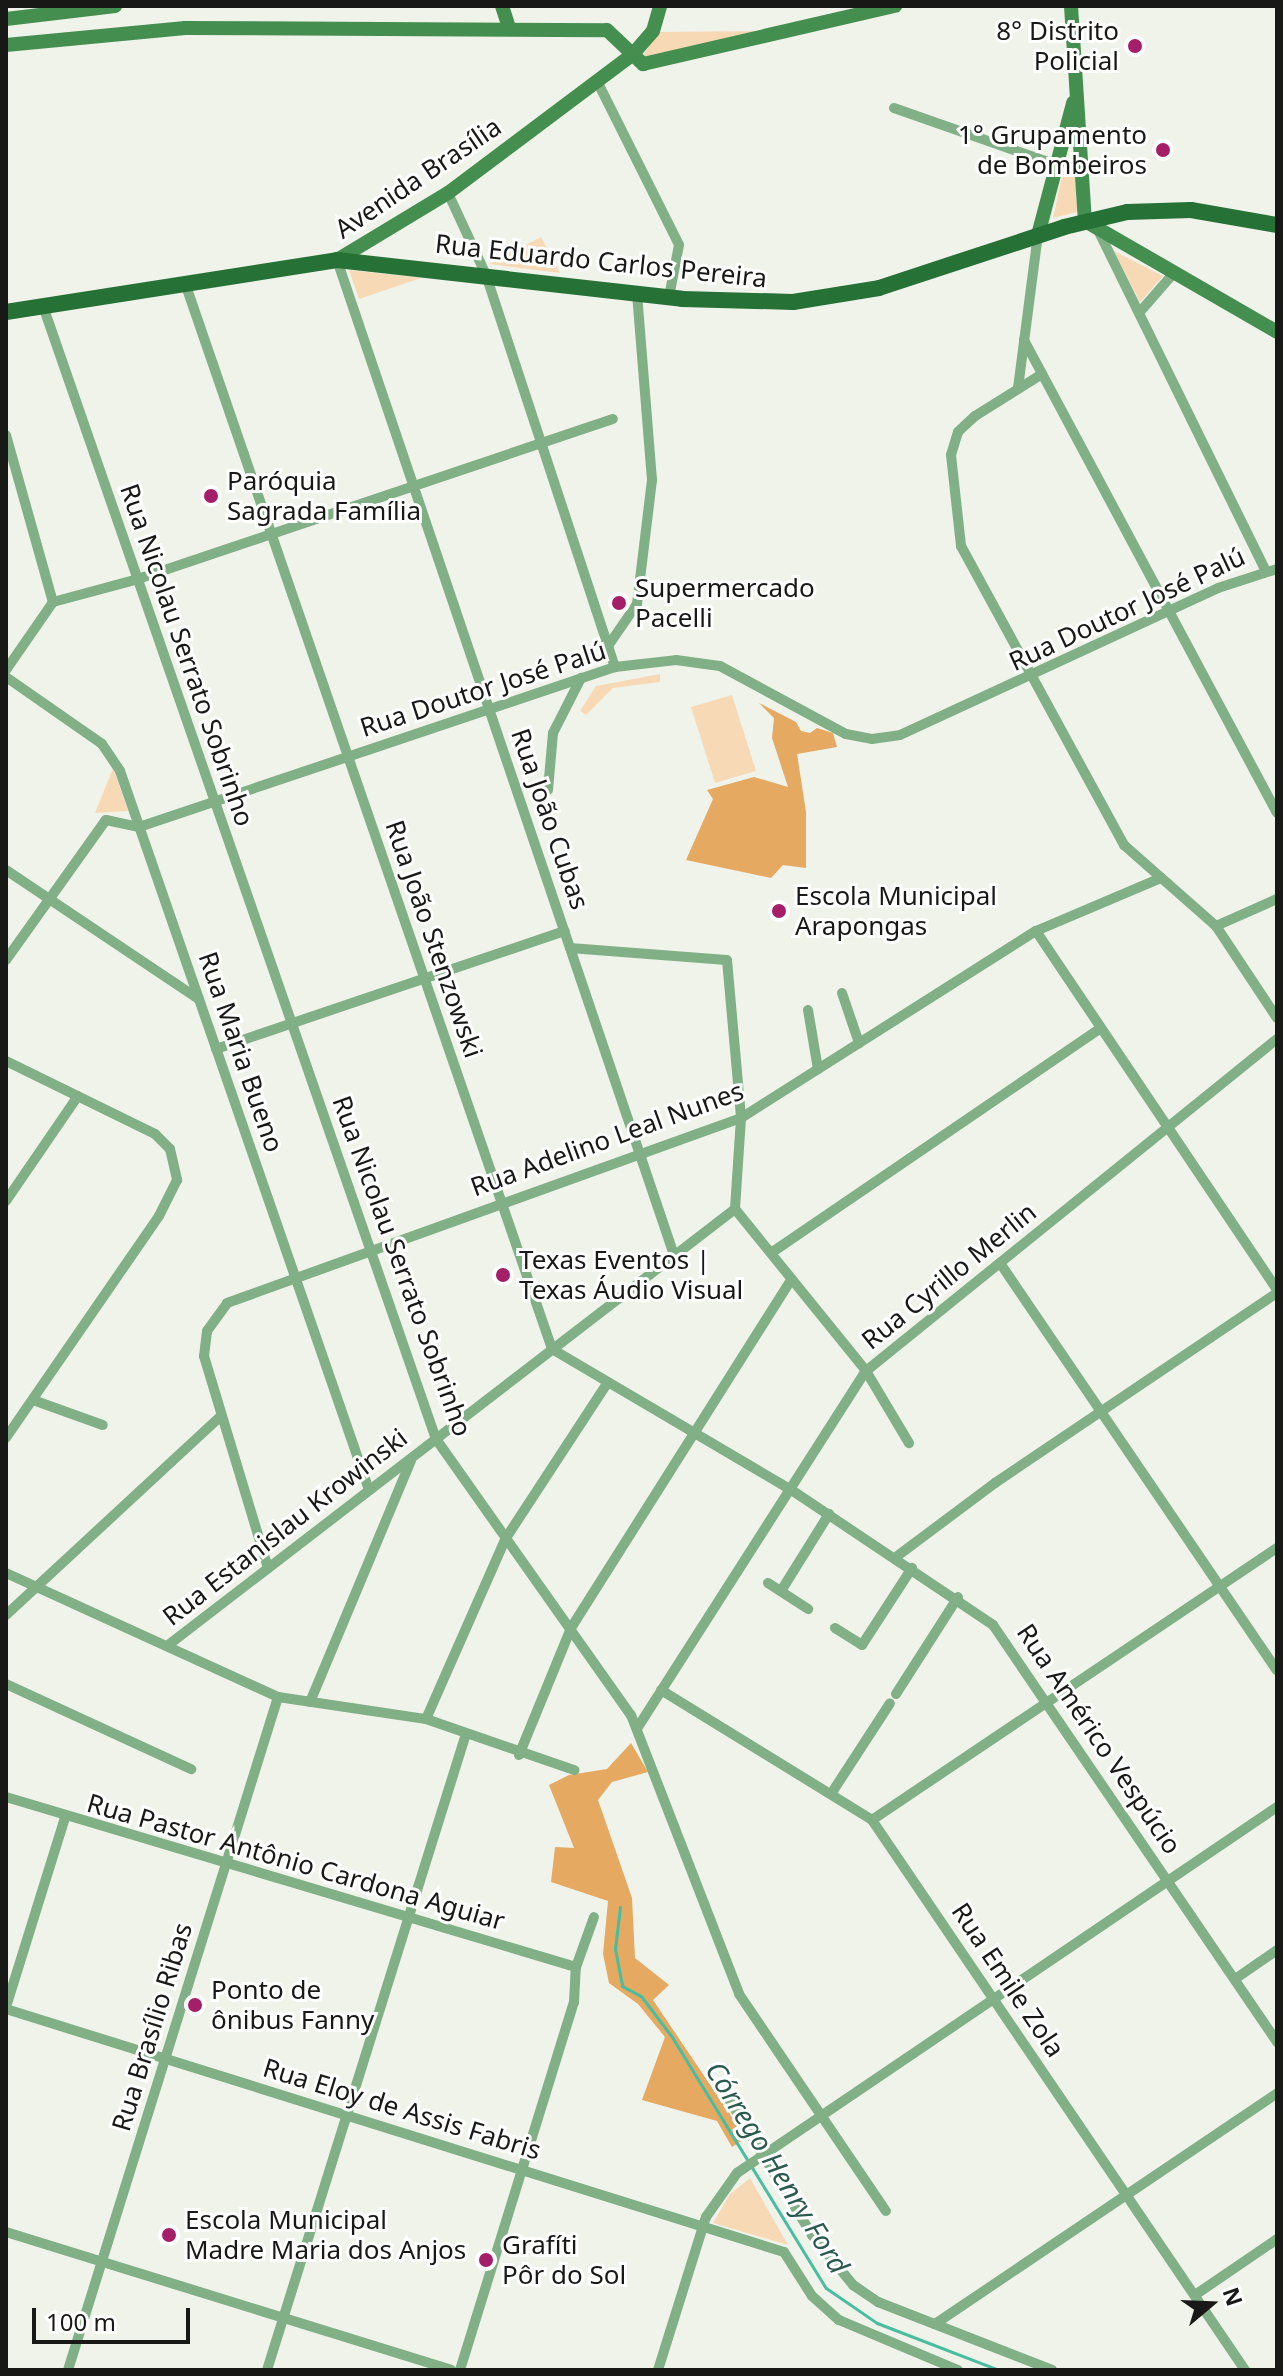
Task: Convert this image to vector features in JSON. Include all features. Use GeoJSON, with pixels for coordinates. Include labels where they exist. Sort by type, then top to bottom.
{"type":"FeatureCollection","features":[{"type":"Feature","properties":{"kind":"main road","name":"Rua Eduardo Carlos Pereira"},"geometry":{"type":"LineString","coordinates":[[337,260],[669,297],[755,303],[830,299],[898,283],[1085,221],[1169,209],[1277,225]]}},
{"type":"Feature","properties":{"kind":"main road","name":"Avenida Brasília"},"geometry":{"type":"LineString","coordinates":[[6,312],[337,260]]}},
{"type":"Feature","properties":{"kind":"street"},"geometry":{"type":"LineString","coordinates":[[6,19],[115,6]]}},
{"type":"Feature","properties":{"kind":"street"},"geometry":{"type":"LineString","coordinates":[[502,6],[509,28]]}},
{"type":"Feature","properties":{"kind":"street","name":"Avenida Brasília"},"geometry":{"type":"LineString","coordinates":[[337,260],[448,193],[633,54],[653,31],[660,6]]}},
{"type":"Feature","properties":{"kind":"street"},"geometry":{"type":"LineString","coordinates":[[6,45],[185,28],[607,30],[633,54],[649,63],[895,6]]}},
{"type":"Feature","properties":{"kind":"street"},"geometry":{"type":"LineString","coordinates":[[1071,6],[1085,221],[1099,232],[1277,332]]}},
{"type":"Feature","properties":{"kind":"street"},"geometry":{"type":"LineString","coordinates":[[597,81],[679,245],[669,297]]}},
{"type":"Feature","properties":{"kind":"street"},"geometry":{"type":"LineString","coordinates":[[1018,388],[1038,235],[1076,91]]}},
{"type":"Feature","properties":{"kind":"street"},"geometry":{"type":"LineString","coordinates":[[894,108],[1057,165]]}},
{"type":"Feature","properties":{"kind":"street"},"geometry":{"type":"LineString","coordinates":[[448,193],[486,275],[615,667]]}},
{"type":"Feature","properties":{"kind":"street"},"geometry":{"type":"LineString","coordinates":[[1099,232],[1265,570]]}},
{"type":"Feature","properties":{"kind":"street","name":"Rua João Cubas"},"geometry":{"type":"LineString","coordinates":[[337,260],[674,1255]]}},
{"type":"Feature","properties":{"kind":"street"},"geometry":{"type":"LineString","coordinates":[[1139,313],[1173,274]]}},
{"type":"Feature","properties":{"kind":"street","name":"Rua João Stenzowski"},"geometry":{"type":"LineString","coordinates":[[185,283],[552,1349]]}},
{"type":"Feature","properties":{"kind":"street"},"geometry":{"type":"LineString","coordinates":[[608,646],[637,604],[652,480],[637,293]]}},
{"type":"Feature","properties":{"kind":"street","name":"Rua Nicolau Serrato Sobrinho"},"geometry":{"type":"LineString","coordinates":[[43,306],[436,1439],[638,1727],[694,1888],[739,1994],[886,2211]]}},
{"type":"Feature","properties":{"kind":"street"},"geometry":{"type":"LineString","coordinates":[[1024,340],[1277,813]]}},
{"type":"Feature","properties":{"kind":"street"},"geometry":{"type":"LineString","coordinates":[[1042,374],[965,424],[951,455],[961,546],[1124,845],[1216,926],[1277,1018]]}},
{"type":"Feature","properties":{"kind":"street"},"geometry":{"type":"LineString","coordinates":[[6,670],[53,602],[138,579],[613,419]]}},
{"type":"Feature","properties":{"kind":"street"},"geometry":{"type":"LineString","coordinates":[[6,435],[53,602]]}},
{"type":"Feature","properties":{"kind":"street","name":"Rua Doutor José Palú"},"geometry":{"type":"LineString","coordinates":[[139,827],[615,667],[703,661],[740,676],[833,729],[872,739],[935,723],[1168,610],[1265,570],[1277,569]]}},
{"type":"Feature","properties":{"kind":"street","name":"Rua Maria Bueno"},"geometry":{"type":"LineString","coordinates":[[6,677],[111,753],[369,1490]]}},
{"type":"Feature","properties":{"kind":"street"},"geometry":{"type":"LineString","coordinates":[[548,790],[553,733],[581,678]]}},
{"type":"Feature","properties":{"kind":"street"},"geometry":{"type":"LineString","coordinates":[[6,960],[99,825],[113,818],[139,827]]}},
{"type":"Feature","properties":{"kind":"street"},"geometry":{"type":"LineString","coordinates":[[6,870],[199,999]]}},
{"type":"Feature","properties":{"kind":"street","name":"Rua Adelino Leal Nunes"},"geometry":{"type":"LineString","coordinates":[[221,1416],[203,1344],[217,1312],[240,1296],[741,1118],[1036,931],[1161,878]]}},
{"type":"Feature","properties":{"kind":"street"},"geometry":{"type":"LineString","coordinates":[[1216,926],[1277,899]]}},
{"type":"Feature","properties":{"kind":"street"},"geometry":{"type":"LineString","coordinates":[[216,1049],[565,931]]}},
{"type":"Feature","properties":{"kind":"street"},"geometry":{"type":"LineString","coordinates":[[896,1557],[1277,1291],[1036,931]]}},
{"type":"Feature","properties":{"kind":"street"},"geometry":{"type":"LineString","coordinates":[[570,948],[727,960],[741,1118],[735,1209],[866,1371],[909,1443]]}},
{"type":"Feature","properties":{"kind":"street"},"geometry":{"type":"LineString","coordinates":[[842,993],[859,1043]]}},
{"type":"Feature","properties":{"kind":"street"},"geometry":{"type":"LineString","coordinates":[[808,1010],[818,1069]]}},
{"type":"Feature","properties":{"kind":"street"},"geometry":{"type":"LineString","coordinates":[[771,1253],[1101,1028]]}},
{"type":"Feature","properties":{"kind":"street","name":"Rua Cyrillo Merlin"},"geometry":{"type":"LineString","coordinates":[[638,1727],[866,1371],[1277,1039]]}},
{"type":"Feature","properties":{"kind":"street"},"geometry":{"type":"LineString","coordinates":[[6,1061],[155,1134],[170,1149],[177,1169],[167,1205],[6,1438]]}},
{"type":"Feature","properties":{"kind":"street"},"geometry":{"type":"LineString","coordinates":[[6,1201],[78,1096]]}},
{"type":"Feature","properties":{"kind":"street","name":"Rua Estanislau Krowinski"},"geometry":{"type":"LineString","coordinates":[[167,1646],[735,1209]]}},
{"type":"Feature","properties":{"kind":"street"},"geometry":{"type":"LineString","coordinates":[[1000,1263],[1277,1670]]}},
{"type":"Feature","properties":{"kind":"street"},"geometry":{"type":"LineString","coordinates":[[519,1755],[571,1628],[792,1279]]}},
{"type":"Feature","properties":{"kind":"street"},"geometry":{"type":"LineString","coordinates":[[552,1349],[790,1489]]}},
{"type":"Feature","properties":{"kind":"street"},"geometry":{"type":"LineString","coordinates":[[426,1719],[506,1538],[608,1382]]}},
{"type":"Feature","properties":{"kind":"street"},"geometry":{"type":"LineString","coordinates":[[33,1400],[103,1425]]}},
{"type":"Feature","properties":{"kind":"street"},"geometry":{"type":"LineString","coordinates":[[6,1615],[221,1416],[268,1568]]}},
{"type":"Feature","properties":{"kind":"street"},"geometry":{"type":"LineString","coordinates":[[310,1702],[412,1458]]}},
{"type":"Feature","properties":{"kind":"street","name":"Rua Américo Vespúcio"},"geometry":{"type":"LineString","coordinates":[[790,1489],[958,1597],[1004,1636],[1277,2042]]}},
{"type":"Feature","properties":{"kind":"street"},"geometry":{"type":"LineString","coordinates":[[781,1591],[829,1514]]}},
{"type":"Feature","properties":{"kind":"street"},"geometry":{"type":"LineString","coordinates":[[872,1820],[1277,1548]]}},
{"type":"Feature","properties":{"kind":"street"},"geometry":{"type":"LineString","coordinates":[[835,1628],[862,1645],[912,1568]]}},
{"type":"Feature","properties":{"kind":"street"},"geometry":{"type":"LineString","coordinates":[[6,1573],[278,1697],[426,1719],[519,1755],[574,1770]]}},
{"type":"Feature","properties":{"kind":"street"},"geometry":{"type":"LineString","coordinates":[[768,1583],[808,1609]]}},
{"type":"Feature","properties":{"kind":"street"},"geometry":{"type":"LineString","coordinates":[[831,1794],[958,1597]]}},
{"type":"Feature","properties":{"kind":"street"},"geometry":{"type":"LineString","coordinates":[[6,1684],[191,1769]]}},
{"type":"Feature","properties":{"kind":"street","name":"Rua Emile Zola"},"geometry":{"type":"LineString","coordinates":[[661,1690],[872,1820],[1245,2370]]}},
{"type":"Feature","properties":{"kind":"street","name":"Rua Brasílio Ribas"},"geometry":{"type":"LineString","coordinates":[[68,2370],[278,1697]]}},
{"type":"Feature","properties":{"kind":"street"},"geometry":{"type":"LineString","coordinates":[[267,2370],[466,1734]]}},
{"type":"Feature","properties":{"kind":"street","name":"Rua Pastor Antônio Cardona Aguiar"},"geometry":{"type":"LineString","coordinates":[[6,1797],[65,1818],[576,1967]]}},
{"type":"Feature","properties":{"kind":"street"},"geometry":{"type":"LineString","coordinates":[[658,2370],[703,2227],[717,2196],[754,2160],[1277,1807]]}},
{"type":"Feature","properties":{"kind":"street"},"geometry":{"type":"LineString","coordinates":[[6,2008],[65,1818]]}},
{"type":"Feature","properties":{"kind":"street"},"geometry":{"type":"LineString","coordinates":[[460,2370],[574,2002],[576,1967],[594,1917]]}},
{"type":"Feature","properties":{"kind":"street"},"geometry":{"type":"LineString","coordinates":[[1235,1979],[1277,1950]]}},
{"type":"Feature","properties":{"kind":"street","name":"Rua Eloy de Assis Fabris"},"geometry":{"type":"LineString","coordinates":[[6,2008],[784,2252],[812,2296],[839,2320],[958,2370]]}},
{"type":"Feature","properties":{"kind":"street"},"geometry":{"type":"LineString","coordinates":[[725,2093],[754,2160],[853,2285],[878,2302],[1052,2370]]}},
{"type":"Feature","properties":{"kind":"street"},"geometry":{"type":"LineString","coordinates":[[935,2324],[1277,2093]]}},
{"type":"Feature","properties":{"kind":"street"},"geometry":{"type":"LineString","coordinates":[[6,2232],[451,2370]]}},
{"type":"Feature","properties":{"kind":"street"},"geometry":{"type":"LineString","coordinates":[[1195,2295],[1277,2239]]}},
{"type":"Feature","properties":{"kind":"shaded area"},"geometry":{"type":"Polygon","coordinates":[[[764,31],[642,57],[659,32],[764,31]]]}},
{"type":"Feature","properties":{"kind":"shaded area"},"geometry":{"type":"Polygon","coordinates":[[[1075,162],[1077,212],[1053,218],[1065,163],[1075,162]]]}},
{"type":"Feature","properties":{"kind":"shaded area"},"geometry":{"type":"Polygon","coordinates":[[[541,237],[560,273],[489,264],[541,237]]]}},
{"type":"Feature","properties":{"kind":"shaded area"},"geometry":{"type":"Polygon","coordinates":[[[1114,251],[1163,276],[1140,302],[1114,251]]]}},
{"type":"Feature","properties":{"kind":"shaded area"},"geometry":{"type":"Polygon","coordinates":[[[349,270],[421,278],[359,299],[349,270]]]}},
{"type":"Feature","properties":{"kind":"shaded area"},"geometry":{"type":"Polygon","coordinates":[[[660,674],[660,682],[613,688],[586,715],[580,711],[596,686],[660,674]]]}},
{"type":"Feature","properties":{"kind":"shaded area"},"geometry":{"type":"Polygon","coordinates":[[[732,695],[756,771],[715,783],[691,707],[732,695]]]}},
{"type":"Feature","properties":{"kind":"shaded area"},"geometry":{"type":"Polygon","coordinates":[[[759,703],[796,722],[801,731],[810,733],[817,728],[833,733],[837,747],[797,754],[806,812],[806,868],[783,865],[771,878],[686,860],[713,799],[707,790],[754,777],[788,787],[772,738],[774,718],[759,703]]]}},
{"type":"Feature","properties":{"kind":"shaded area"},"geometry":{"type":"Polygon","coordinates":[[[113,768],[128,811],[95,813],[113,768]]]}},
{"type":"Feature","properties":{"kind":"shaded area"},"geometry":{"type":"Polygon","coordinates":[[[631,1743],[648,1772],[612,1782],[598,1800],[632,1898],[635,1958],[669,1985],[653,2000],[746,2138],[732,2147],[717,2121],[642,2100],[665,2037],[638,2004],[609,1983],[603,1954],[608,1901],[551,1882],[555,1847],[574,1848],[549,1785],[569,1775],[607,1769],[631,1743]]]}},
{"type":"Feature","properties":{"kind":"shaded area"},"geometry":{"type":"Polygon","coordinates":[[[750,2178],[788,2245],[713,2223],[730,2194],[750,2178]]]}},
{"type":"Feature","properties":{"kind":"waterway","name":"Córrego Henry Ford"},"geometry":{"type":"LineString","coordinates":[[620,1907],[615,1949],[622,1986],[641,1996],[672,2037],[826,2288],[877,2323],[999,2370]]}},
{"type":"Feature","properties":{"kind":"place","name":"8° Distrito Policial"},"geometry":{"type":"Point","coordinates":[1135,46]}},
{"type":"Feature","properties":{"kind":"place","name":"1° Grupamento de Bombeiros"},"geometry":{"type":"Point","coordinates":[1163,150]}},
{"type":"Feature","properties":{"kind":"place","name":"Paróquia Sagrada Família"},"geometry":{"type":"Point","coordinates":[211,496]}},
{"type":"Feature","properties":{"kind":"place","name":"Supermercado Pacelli"},"geometry":{"type":"Point","coordinates":[619,603]}},
{"type":"Feature","properties":{"kind":"place","name":"Escola Municipal Arapongas"},"geometry":{"type":"Point","coordinates":[779,911]}},
{"type":"Feature","properties":{"kind":"place","name":"Texas Eventos | Texas Áudio Visual"},"geometry":{"type":"Point","coordinates":[503,1275]}},
{"type":"Feature","properties":{"kind":"place","name":"Ponto de ônibus Fanny"},"geometry":{"type":"Point","coordinates":[195,2005]}},
{"type":"Feature","properties":{"kind":"place","name":"Escola Municipal Madre Maria dos Anjos"},"geometry":{"type":"Point","coordinates":[169,2235]}},
{"type":"Feature","properties":{"kind":"place","name":"Grafíti Pôr do Sol"},"geometry":{"type":"Point","coordinates":[486,2260]}}]}
